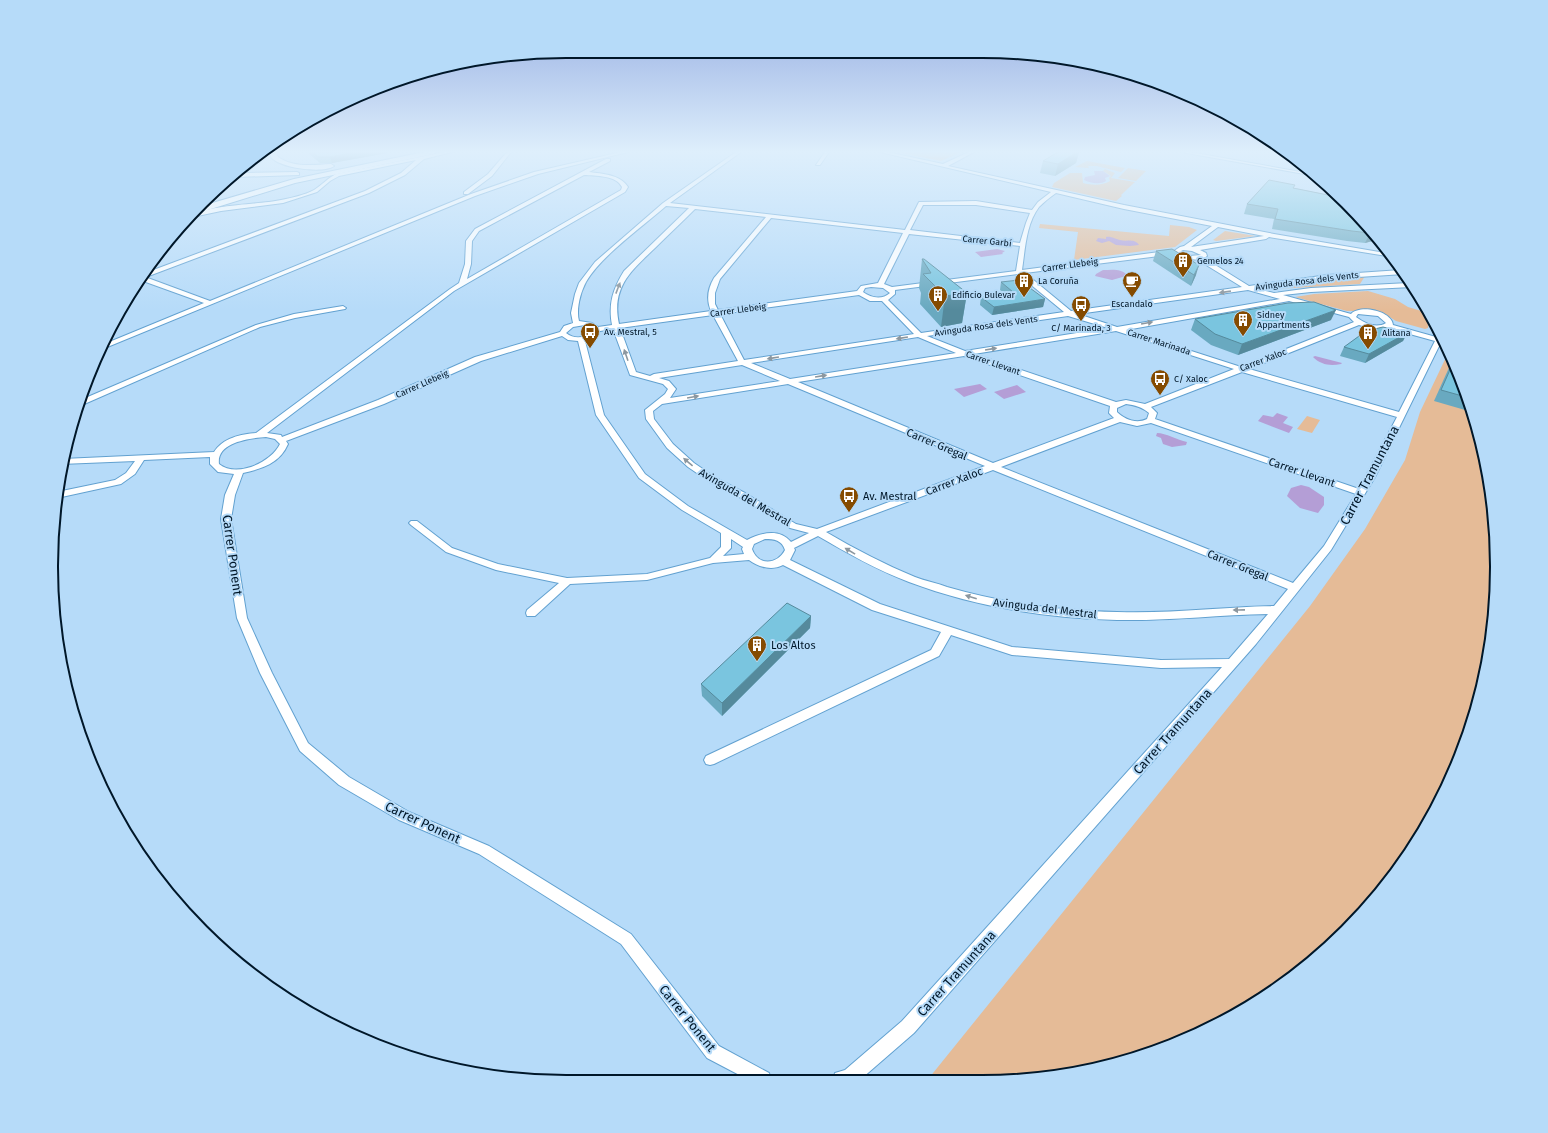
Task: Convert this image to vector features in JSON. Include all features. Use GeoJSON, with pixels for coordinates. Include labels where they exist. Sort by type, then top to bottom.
{"type":"FeatureCollection","features":[{"type":"Feature","properties":{"kind":"street"},"geometry":{"type":"LineString","coordinates":[[201,214],[221,209],[256,205]]}},
{"type":"Feature","properties":{"kind":"street"},"geometry":{"type":"LineString","coordinates":[[152,273],[333,205]]}},
{"type":"Feature","properties":{"kind":"street"},"geometry":{"type":"LineString","coordinates":[[109,345],[447,205]]}},
{"type":"Feature","properties":{"kind":"street"},"geometry":{"type":"LineString","coordinates":[[462,284],[468,264],[469,241],[477,230],[524,205]]}},
{"type":"Feature","properties":{"kind":"street"},"geometry":{"type":"LineString","coordinates":[[259,435],[414,318],[462,284],[599,205]]}},
{"type":"Feature","properties":{"kind":"street"},"geometry":{"type":"LineString","coordinates":[[563,333],[567,337],[581,339],[595,334],[597,329],[590,324],[577,324],[574,318],[576,302],[580,289],[587,276],[597,263],[665,205]]}},
{"type":"Feature","properties":{"kind":"street","name":"Carrer Garbí"},"geometry":{"type":"LineString","coordinates":[[674,205],[1022,245]]}},
{"type":"Feature","properties":{"kind":"street"},"geometry":{"type":"LineString","coordinates":[[880,285],[919,205]]}},
{"type":"Feature","properties":{"kind":"street"},"geometry":{"type":"LineString","coordinates":[[988,205],[1034,212]]}},
{"type":"Feature","properties":{"kind":"street"},"geometry":{"type":"LineString","coordinates":[[1019,272],[1022,245],[1034,212],[1039,205]]}},
{"type":"Feature","properties":{"kind":"street"},"geometry":{"type":"LineString","coordinates":[[1121,205],[1274,236],[1383,255]]}},
{"type":"Feature","properties":{"kind":"street"},"geometry":{"type":"LineString","coordinates":[[654,404],[668,397],[672,389],[671,386],[661,380],[642,378],[633,373],[615,326],[613,313],[614,297],[622,279],[636,261],[694,207]]}},
{"type":"Feature","properties":{"kind":"street"},"geometry":{"type":"LineString","coordinates":[[742,362],[716,313],[711,298],[714,283],[770,216]]}},
{"type":"Feature","properties":{"kind":"street"},"geometry":{"type":"LineString","coordinates":[[1186,248],[1217,225]]}},
{"type":"Feature","properties":{"kind":"street"},"geometry":{"type":"LineString","coordinates":[[1193,249],[1274,236]]}},
{"type":"Feature","properties":{"kind":"street"},"geometry":{"type":"LineString","coordinates":[[1200,258],[1204,256],[1203,253],[1193,249],[1186,248],[1176,251],[1177,253],[1187,257],[1200,258],[1248,288],[1352,316],[1359,323],[1376,327],[1388,326],[1435,337]]}},
{"type":"Feature","properties":{"kind":"street","name":"Carrer Llebeig"},"geometry":{"type":"LineString","coordinates":[[891,289],[1151,254],[1177,253]]}},
{"type":"Feature","properties":{"kind":"street"},"geometry":{"type":"LineString","coordinates":[[468,264],[471,268],[475,269],[490,268]]}},
{"type":"Feature","properties":{"kind":"street","name":"Carrer Marinada"},"geometry":{"type":"LineString","coordinates":[[1019,272],[1070,314],[1241,369],[1400,415]]}},
{"type":"Feature","properties":{"kind":"street","name":"Avinguda Rosa dels Vents"},"geometry":{"type":"LineString","coordinates":[[642,378],[1248,288],[1328,277],[1396,272]]}},
{"type":"Feature","properties":{"kind":"street"},"geometry":{"type":"LineString","coordinates":[[147,280],[209,303]]}},
{"type":"Feature","properties":{"kind":"street"},"geometry":{"type":"LineString","coordinates":[[871,285],[880,285],[891,289],[893,291],[893,295],[883,299],[867,298],[860,293],[863,287],[871,285]]}},
{"type":"Feature","properties":{"kind":"street"},"geometry":{"type":"LineString","coordinates":[[1271,294],[1311,290],[1405,285]]}},
{"type":"Feature","properties":{"kind":"street","name":"Carrer Llebeig"},"geometry":{"type":"LineString","coordinates":[[597,329],[860,293]]}},
{"type":"Feature","properties":{"kind":"street","name":"Carrer Llevant"},"geometry":{"type":"LineString","coordinates":[[883,299],[919,336],[963,353],[1116,405]]}},
{"type":"Feature","properties":{"kind":"street","name":"Avinguda Rosa dels Vents"},"geometry":{"type":"LineString","coordinates":[[654,404],[787,381],[1117,329],[1289,299]]}},
{"type":"Feature","properties":{"kind":"street"},"geometry":{"type":"LineString","coordinates":[[86,401],[226,338],[258,326],[294,316],[343,308]]}},
{"type":"Feature","properties":{"kind":"street"},"geometry":{"type":"LineString","coordinates":[[1352,316],[1356,312],[1373,313],[1388,319],[1390,324],[1388,326]]}},
{"type":"Feature","properties":{"kind":"street","name":"Carrer Xaloc"},"geometry":{"type":"LineString","coordinates":[[1145,407],[1359,323]]}},
{"type":"Feature","properties":{"kind":"street","name":"Carrer Llebeig"},"geometry":{"type":"LineString","coordinates":[[282,440],[381,402],[478,359],[563,333],[565,329],[577,324]]}},
{"type":"Feature","properties":{"kind":"street"},"geometry":{"type":"LineString","coordinates":[[581,339],[600,415],[642,476],[685,508],[748,546]]}},
{"type":"Feature","properties":{"kind":"street","name":"Carrer Tramuntana"},"geometry":{"type":"LineString","coordinates":[[852,1075],[908,1026],[1232,663],[1278,610],[1328,548],[1371,477],[1400,415],[1438,342]]}},
{"type":"Feature","properties":{"kind":"street","name":"Carrer Gregal"},"geometry":{"type":"LineString","coordinates":[[742,362],[992,466],[1295,588]]}},
{"type":"Feature","properties":{"kind":"street"},"geometry":{"type":"LineString","coordinates":[[1126,402],[1145,407],[1152,413],[1151,420],[1138,423],[1120,419],[1113,413],[1113,407],[1126,402]]}},
{"type":"Feature","properties":{"kind":"street","name":"Avinguda del Mestral"},"geometry":{"type":"LineString","coordinates":[[654,404],[648,410],[650,419],[670,446],[713,480],[742,495],[792,526],[818,532],[857,555],[913,580],[983,601],[1048,610],[1117,616],[1278,610]]}},
{"type":"Feature","properties":{"kind":"street","name":"Carrer Xaloc"},"geometry":{"type":"LineString","coordinates":[[790,546],[818,532],[1120,419]]}},
{"type":"Feature","properties":{"kind":"street","name":"Carrer Llevant"},"geometry":{"type":"LineString","coordinates":[[1151,420],[1361,493]]}},
{"type":"Feature","properties":{"kind":"street"},"geometry":{"type":"LineString","coordinates":[[259,435],[273,436],[282,440],[284,450],[272,461],[251,470],[229,471],[220,469],[215,465],[213,460],[216,454],[238,439],[259,435]]}},
{"type":"Feature","properties":{"kind":"street"},"geometry":{"type":"LineString","coordinates":[[69,462],[216,454]]}},
{"type":"Feature","properties":{"kind":"street"},"geometry":{"type":"LineString","coordinates":[[63,494],[118,482],[127,477],[133,471],[142,458]]}},
{"type":"Feature","properties":{"kind":"street","name":"Carrer Ponent"},"geometry":{"type":"LineString","coordinates":[[240,471],[231,488],[227,504],[226,519],[242,618],[266,673],[304,747],[344,780],[404,816],[484,850],[626,939],[713,1052],[756,1075]]}},
{"type":"Feature","properties":{"kind":"street"},"geometry":{"type":"LineString","coordinates":[[414,523],[449,550],[496,567],[567,581],[647,577],[713,560],[749,557]]}},
{"type":"Feature","properties":{"kind":"street"},"geometry":{"type":"LineString","coordinates":[[713,560],[726,548],[726,532]]}},
{"type":"Feature","properties":{"kind":"street"},"geometry":{"type":"LineString","coordinates":[[770,536],[782,539],[790,546],[789,554],[783,561],[771,564],[753,561],[749,557],[746,549],[756,538],[770,536]]}},
{"type":"Feature","properties":{"kind":"street"},"geometry":{"type":"LineString","coordinates":[[783,561],[876,607],[1012,651],[1161,664],[1232,663]]}},
{"type":"Feature","properties":{"kind":"street"},"geometry":{"type":"LineString","coordinates":[[531,613],[567,581]]}},
{"type":"Feature","properties":{"kind":"street"},"geometry":{"type":"LineString","coordinates":[[710,760],[936,653],[948,630]]}},
{"type":"Feature","properties":{"kind":"shaded area"},"geometry":{"type":"Polygon","coordinates":[[[1040,224],[1169,236],[1170,225],[1189,227],[1197,230],[1175,247],[1074,260],[1078,232],[1039,228],[1040,224]]]}},
{"type":"Feature","properties":{"kind":"shaded area"},"geometry":{"type":"Polygon","coordinates":[[[1225,231],[1256,236],[1216,241],[1213,240],[1225,231]]]}},
{"type":"Feature","properties":{"kind":"shaded area"},"geometry":{"type":"Polygon","coordinates":[[[1106,237],[1123,241],[1133,241],[1139,245],[1116,245],[1109,241],[1102,243],[1096,241],[1098,238],[1106,239],[1106,237]]]}},
{"type":"Feature","properties":{"kind":"shaded area"},"geometry":{"type":"Polygon","coordinates":[[[997,249],[1005,251],[1002,253],[1003,254],[981,257],[975,252],[997,249]]]}},
{"type":"Feature","properties":{"kind":"shaded area"},"geometry":{"type":"Polygon","coordinates":[[[1103,270],[1119,270],[1127,275],[1112,280],[1095,276],[1103,270]]]}},
{"type":"Feature","properties":{"kind":"shaded area"},"geometry":{"type":"Polygon","coordinates":[[[1365,276],[1360,284],[1276,289],[1274,287],[1365,276]]]}},
{"type":"Feature","properties":{"kind":"shaded area"},"geometry":{"type":"Polygon","coordinates":[[[1368,291],[1395,299],[1408,307],[1421,311],[1429,324],[1428,328],[1425,329],[1396,321],[1388,316],[1372,311],[1347,311],[1295,297],[1314,294],[1368,291]]]}},
{"type":"Feature","properties":{"kind":"shaded area"},"geometry":{"type":"Polygon","coordinates":[[[1315,356],[1342,363],[1337,365],[1329,365],[1319,362],[1313,357],[1315,356]]]}},
{"type":"Feature","properties":{"kind":"shaded area"},"geometry":{"type":"Polygon","coordinates":[[[1445,359],[1463,403],[1473,435],[1486,500],[1490,566],[1489,600],[1486,633],[1480,666],[1473,698],[1463,730],[1438,791],[1422,821],[1385,876],[1364,902],[1317,949],[1264,989],[1236,1007],[1206,1023],[1145,1048],[1113,1058],[1081,1065],[1048,1071],[1015,1074],[931,1075],[1310,606],[1365,529],[1405,460],[1420,412],[1445,359]]]}},
{"type":"Feature","properties":{"kind":"shaded area"},"geometry":{"type":"Polygon","coordinates":[[[980,384],[987,389],[964,397],[954,389],[980,384]]]}},
{"type":"Feature","properties":{"kind":"shaded area"},"geometry":{"type":"Polygon","coordinates":[[[1017,385],[1026,392],[1004,399],[994,392],[1017,385]]]}},
{"type":"Feature","properties":{"kind":"shaded area"},"geometry":{"type":"Polygon","coordinates":[[[1277,413],[1288,417],[1283,423],[1293,427],[1289,433],[1258,421],[1263,415],[1273,417],[1277,413]]]}},
{"type":"Feature","properties":{"kind":"shaded area"},"geometry":{"type":"Polygon","coordinates":[[[1307,416],[1320,420],[1312,433],[1297,429],[1307,416]]]}},
{"type":"Feature","properties":{"kind":"shaded area"},"geometry":{"type":"Polygon","coordinates":[[[1157,433],[1187,442],[1186,445],[1172,447],[1163,444],[1161,438],[1156,436],[1157,433]]]}},
{"type":"Feature","properties":{"kind":"shaded area"},"geometry":{"type":"Polygon","coordinates":[[[1301,485],[1309,487],[1324,497],[1324,505],[1318,513],[1300,508],[1287,496],[1291,488],[1301,485]]]}},
{"type":"Feature","properties":{"kind":"building"},"geometry":{"type":"Polygon","coordinates":[[[1252,205],[1339,205],[1365,232],[1275,219],[1278,209],[1252,205]]]}},
{"type":"Feature","properties":{"kind":"building"},"geometry":{"type":"Polygon","coordinates":[[[1172,249],[1199,265],[1194,275],[1156,251],[1172,249]]]}},
{"type":"Feature","properties":{"kind":"building"},"geometry":{"type":"Polygon","coordinates":[[[922,259],[924,259],[967,293],[945,296],[923,274],[931,273],[922,259]]]}},
{"type":"Feature","properties":{"kind":"building"},"geometry":{"type":"Polygon","coordinates":[[[1019,280],[1045,299],[994,307],[981,297],[1013,292],[1001,282],[1019,280]]]}},
{"type":"Feature","properties":{"kind":"building"},"geometry":{"type":"Polygon","coordinates":[[[1314,302],[1336,310],[1242,344],[1215,334],[1195,319],[1288,303],[1314,302]]]}},
{"type":"Feature","properties":{"kind":"building"},"geometry":{"type":"Polygon","coordinates":[[[1383,327],[1407,333],[1369,354],[1344,347],[1366,331],[1383,327]]]}},
{"type":"Feature","properties":{"kind":"building"},"geometry":{"type":"Polygon","coordinates":[[[1450,370],[1460,395],[1441,390],[1450,370]]]}},
{"type":"Feature","properties":{"kind":"building"},"geometry":{"type":"Polygon","coordinates":[[[787,603],[811,616],[722,703],[701,684],[787,603]]]}},
{"type":"Feature","properties":{"kind":"place","name":"Gemelos 24"},"geometry":{"type":"Point","coordinates":[1183,278]}},
{"type":"Feature","properties":{"kind":"place","name":"La Coruña"},"geometry":{"type":"Point","coordinates":[1024,298]}},
{"type":"Feature","properties":{"kind":"place","name":"Escandalo"},"geometry":{"type":"Point","coordinates":[1132,298]}},
{"type":"Feature","properties":{"kind":"place","name":"Edificio Bulevar"},"geometry":{"type":"Point","coordinates":[938,312]}},
{"type":"Feature","properties":{"kind":"place","name":"C/ Marinada, 3"},"geometry":{"type":"Point","coordinates":[1081,322]}},
{"type":"Feature","properties":{"kind":"place","name":"Sidney Appartments"},"geometry":{"type":"Point","coordinates":[1243,337]}},
{"type":"Feature","properties":{"kind":"place","name":"Av. Mestral, 5"},"geometry":{"type":"Point","coordinates":[590,349]}},
{"type":"Feature","properties":{"kind":"place","name":"Alitana"},"geometry":{"type":"Point","coordinates":[1368,350]}},
{"type":"Feature","properties":{"kind":"place","name":"C/ Xaloc"},"geometry":{"type":"Point","coordinates":[1160,396]}},
{"type":"Feature","properties":{"kind":"place","name":"Av. Mestral"},"geometry":{"type":"Point","coordinates":[849,513]}},
{"type":"Feature","properties":{"kind":"place","name":"Los Altos"},"geometry":{"type":"Point","coordinates":[757,662]}}]}
